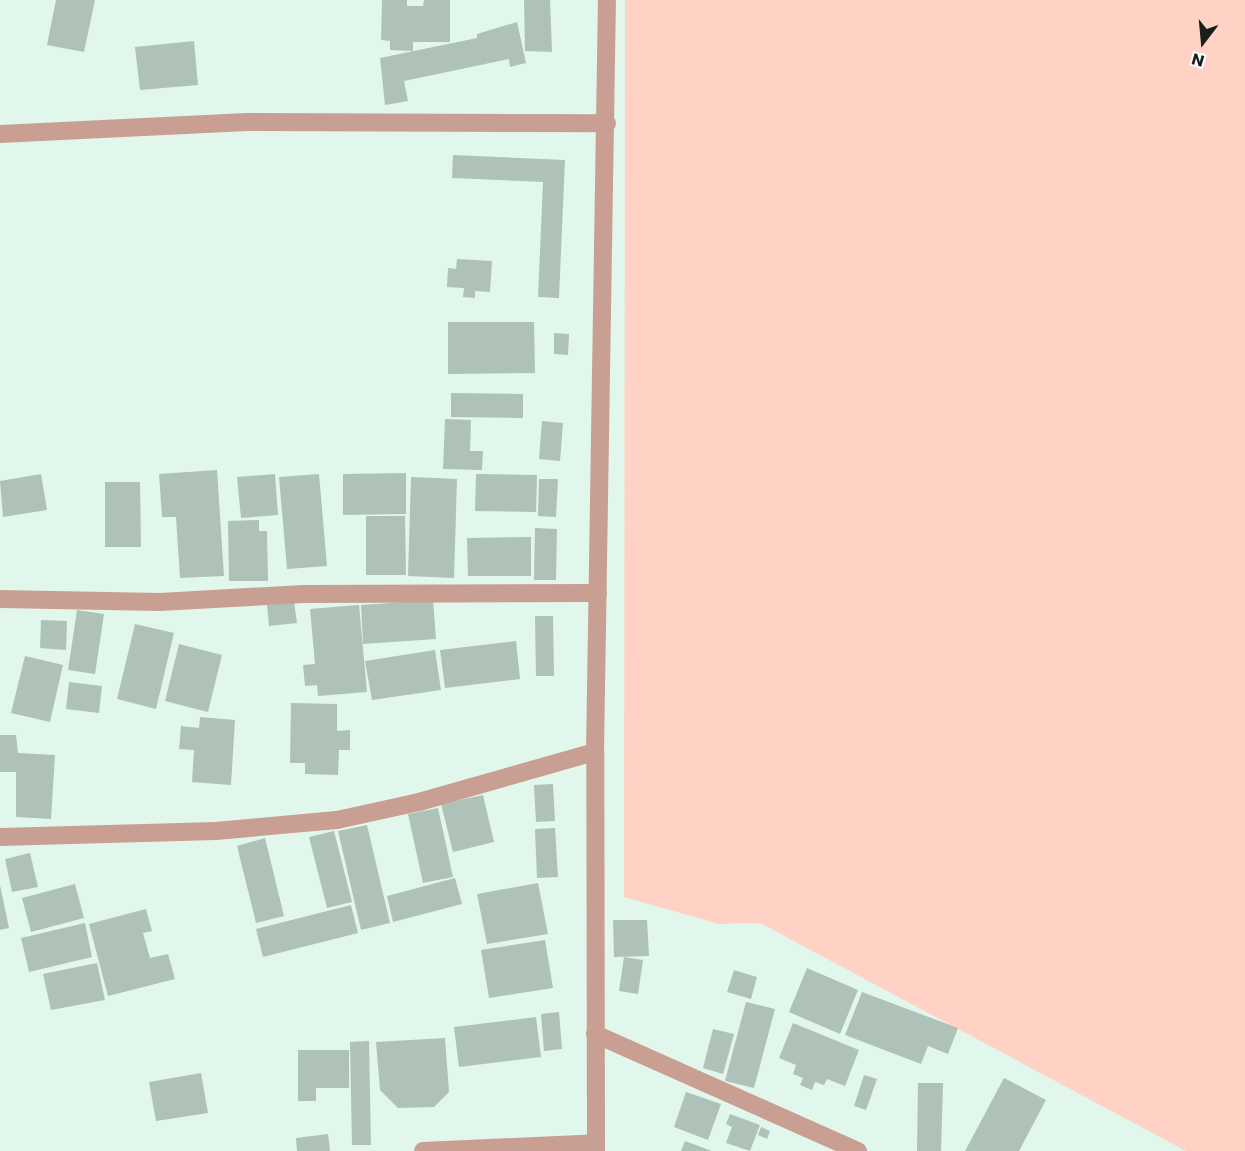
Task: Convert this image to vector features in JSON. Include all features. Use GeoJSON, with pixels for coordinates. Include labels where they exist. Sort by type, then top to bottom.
{"type":"FeatureCollection","features":[{"type":"Feature","properties":{"kind":"street"},"geometry":{"type":"LineString","coordinates":[[423,1151],[596,1147],[595,752],[607,123],[607,0]]}},
{"type":"Feature","properties":{"kind":"street"},"geometry":{"type":"LineString","coordinates":[[0,134],[247,122],[607,123]]}},
{"type":"Feature","properties":{"kind":"street"},"geometry":{"type":"LineString","coordinates":[[0,599],[159,602],[304,594],[598,593]]}},
{"type":"Feature","properties":{"kind":"street"},"geometry":{"type":"LineString","coordinates":[[0,837],[216,831],[337,820],[419,802],[595,752]]}},
{"type":"Feature","properties":{"kind":"street"},"geometry":{"type":"LineString","coordinates":[[595,1034],[858,1151]]}},
{"type":"Feature","properties":{"kind":"shaded area"},"geometry":{"type":"Polygon","coordinates":[[[625,0],[1245,0],[1245,1151],[1186,1151],[760,923],[719,924],[624,897],[625,0]]]}},
{"type":"Feature","properties":{"kind":"building"},"geometry":{"type":"Polygon","coordinates":[[[56,0],[95,0],[84,52],[47,45],[56,0]]]}},
{"type":"Feature","properties":{"kind":"building"},"geometry":{"type":"Polygon","coordinates":[[[382,0],[407,0],[407,6],[423,6],[424,0],[450,0],[450,42],[413,42],[413,51],[390,50],[390,41],[381,40],[382,0]]]}},
{"type":"Feature","properties":{"kind":"building"},"geometry":{"type":"Polygon","coordinates":[[[524,0],[550,0],[552,52],[525,51],[524,0]]]}},
{"type":"Feature","properties":{"kind":"building"},"geometry":{"type":"Polygon","coordinates":[[[517,22],[526,63],[510,67],[509,59],[404,81],[408,101],[385,105],[380,58],[477,38],[477,34],[517,22]]]}},
{"type":"Feature","properties":{"kind":"building"},"geometry":{"type":"Polygon","coordinates":[[[194,41],[198,85],[140,90],[135,47],[194,41]]]}},
{"type":"Feature","properties":{"kind":"building"},"geometry":{"type":"Polygon","coordinates":[[[453,155],[565,160],[559,298],[538,297],[543,182],[452,178],[453,155]]]}},
{"type":"Feature","properties":{"kind":"building"},"geometry":{"type":"Polygon","coordinates":[[[457,259],[492,261],[490,292],[475,291],[475,298],[463,297],[464,288],[447,287],[448,268],[456,269],[457,259]]]}},
{"type":"Feature","properties":{"kind":"building"},"geometry":{"type":"Polygon","coordinates":[[[448,322],[534,322],[535,373],[448,374],[448,322]]]}},
{"type":"Feature","properties":{"kind":"building"},"geometry":{"type":"Polygon","coordinates":[[[554,333],[569,334],[568,355],[554,354],[554,333]]]}},
{"type":"Feature","properties":{"kind":"building"},"geometry":{"type":"Polygon","coordinates":[[[451,393],[523,394],[523,418],[451,417],[451,393]]]}},
{"type":"Feature","properties":{"kind":"building"},"geometry":{"type":"Polygon","coordinates":[[[445,419],[471,420],[470,451],[483,451],[482,470],[443,469],[445,419]]]}},
{"type":"Feature","properties":{"kind":"building"},"geometry":{"type":"Polygon","coordinates":[[[542,421],[563,423],[560,461],[539,459],[542,421]]]}},
{"type":"Feature","properties":{"kind":"building"},"geometry":{"type":"Polygon","coordinates":[[[217,470],[224,576],[180,578],[176,517],[162,517],[159,474],[217,470]]]}},
{"type":"Feature","properties":{"kind":"building"},"geometry":{"type":"Polygon","coordinates":[[[406,473],[406,514],[343,515],[343,474],[406,473]]]}},
{"type":"Feature","properties":{"kind":"building"},"geometry":{"type":"Polygon","coordinates":[[[41,474],[47,510],[3,517],[0,481],[41,474]]]}},
{"type":"Feature","properties":{"kind":"building"},"geometry":{"type":"Polygon","coordinates":[[[275,474],[278,515],[241,518],[237,477],[275,474]]]}},
{"type":"Feature","properties":{"kind":"building"},"geometry":{"type":"Polygon","coordinates":[[[319,474],[327,566],[287,569],[279,477],[319,474]]]}},
{"type":"Feature","properties":{"kind":"building"},"geometry":{"type":"Polygon","coordinates":[[[476,474],[537,475],[536,512],[475,511],[476,474]]]}},
{"type":"Feature","properties":{"kind":"building"},"geometry":{"type":"Polygon","coordinates":[[[411,477],[457,479],[454,578],[408,576],[411,477]]]}},
{"type":"Feature","properties":{"kind":"building"},"geometry":{"type":"Polygon","coordinates":[[[539,479],[558,479],[556,517],[538,516],[539,479]]]}},
{"type":"Feature","properties":{"kind":"building"},"geometry":{"type":"Polygon","coordinates":[[[105,482],[140,482],[141,547],[105,547],[105,482]]]}},
{"type":"Feature","properties":{"kind":"building"},"geometry":{"type":"Polygon","coordinates":[[[366,516],[405,516],[406,575],[366,575],[366,516]]]}},
{"type":"Feature","properties":{"kind":"building"},"geometry":{"type":"Polygon","coordinates":[[[259,520],[259,531],[267,531],[268,581],[229,581],[228,521],[259,520]]]}},
{"type":"Feature","properties":{"kind":"building"},"geometry":{"type":"Polygon","coordinates":[[[535,528],[557,529],[556,580],[534,580],[535,528]]]}},
{"type":"Feature","properties":{"kind":"building"},"geometry":{"type":"Polygon","coordinates":[[[531,537],[531,576],[468,576],[467,538],[531,537]]]}},
{"type":"Feature","properties":{"kind":"building"},"geometry":{"type":"Polygon","coordinates":[[[433,600],[436,639],[363,644],[361,605],[433,600]]]}},
{"type":"Feature","properties":{"kind":"building"},"geometry":{"type":"Polygon","coordinates":[[[294,602],[297,623],[269,626],[267,605],[294,602]]]}},
{"type":"Feature","properties":{"kind":"building"},"geometry":{"type":"Polygon","coordinates":[[[359,605],[367,692],[318,696],[317,685],[305,686],[303,665],[315,664],[310,609],[359,605]]]}},
{"type":"Feature","properties":{"kind":"building"},"geometry":{"type":"Polygon","coordinates":[[[77,610],[104,614],[95,674],[68,670],[77,610]]]}},
{"type":"Feature","properties":{"kind":"building"},"geometry":{"type":"Polygon","coordinates":[[[535,616],[553,616],[554,676],[536,676],[535,616]]]}},
{"type":"Feature","properties":{"kind":"building"},"geometry":{"type":"Polygon","coordinates":[[[41,620],[67,621],[66,650],[40,648],[41,620]]]}},
{"type":"Feature","properties":{"kind":"building"},"geometry":{"type":"Polygon","coordinates":[[[135,624],[174,633],[156,709],[117,699],[135,624]]]}},
{"type":"Feature","properties":{"kind":"building"},"geometry":{"type":"Polygon","coordinates":[[[516,641],[520,679],[445,688],[440,650],[516,641]]]}},
{"type":"Feature","properties":{"kind":"building"},"geometry":{"type":"Polygon","coordinates":[[[179,644],[222,655],[208,712],[165,701],[179,644]]]}},
{"type":"Feature","properties":{"kind":"building"},"geometry":{"type":"Polygon","coordinates":[[[435,650],[441,690],[372,700],[365,661],[435,650]]]}},
{"type":"Feature","properties":{"kind":"building"},"geometry":{"type":"Polygon","coordinates":[[[25,656],[63,665],[50,722],[11,713],[25,656]]]}},
{"type":"Feature","properties":{"kind":"building"},"geometry":{"type":"Polygon","coordinates":[[[69,682],[102,686],[99,713],[66,709],[69,682]]]}},
{"type":"Feature","properties":{"kind":"building"},"geometry":{"type":"Polygon","coordinates":[[[291,703],[337,704],[337,731],[350,730],[350,750],[339,750],[338,775],[305,774],[305,763],[290,763],[291,703]]]}},
{"type":"Feature","properties":{"kind":"building"},"geometry":{"type":"Polygon","coordinates":[[[200,717],[235,720],[231,785],[192,782],[194,750],[179,749],[181,726],[199,728],[200,717]]]}},
{"type":"Feature","properties":{"kind":"building"},"geometry":{"type":"Polygon","coordinates":[[[0,735],[16,735],[18,753],[55,755],[51,819],[16,817],[16,772],[0,772],[0,735]]]}},
{"type":"Feature","properties":{"kind":"building"},"geometry":{"type":"Polygon","coordinates":[[[553,784],[555,821],[536,822],[534,785],[553,784]]]}},
{"type":"Feature","properties":{"kind":"building"},"geometry":{"type":"Polygon","coordinates":[[[483,795],[494,842],[453,852],[441,804],[483,795]]]}},
{"type":"Feature","properties":{"kind":"building"},"geometry":{"type":"Polygon","coordinates":[[[438,808],[453,877],[423,883],[408,814],[438,808]]]}},
{"type":"Feature","properties":{"kind":"building"},"geometry":{"type":"Polygon","coordinates":[[[367,825],[390,923],[361,930],[338,831],[367,825]]]}},
{"type":"Feature","properties":{"kind":"building"},"geometry":{"type":"Polygon","coordinates":[[[555,828],[558,877],[537,878],[535,829],[555,828]]]}},
{"type":"Feature","properties":{"kind":"building"},"geometry":{"type":"Polygon","coordinates":[[[334,831],[352,902],[327,908],[309,837],[334,831]]]}},
{"type":"Feature","properties":{"kind":"building"},"geometry":{"type":"Polygon","coordinates":[[[265,838],[284,916],[256,923],[237,846],[265,838]]]}},
{"type":"Feature","properties":{"kind":"building"},"geometry":{"type":"Polygon","coordinates":[[[30,853],[38,887],[12,892],[5,859],[30,853]]]}},
{"type":"Feature","properties":{"kind":"building"},"geometry":{"type":"Polygon","coordinates":[[[455,878],[462,904],[393,922],[387,896],[455,878]]]}},
{"type":"Feature","properties":{"kind":"building"},"geometry":{"type":"Polygon","coordinates":[[[538,883],[548,934],[487,944],[477,894],[538,883]]]}},
{"type":"Feature","properties":{"kind":"building"},"geometry":{"type":"Polygon","coordinates":[[[75,884],[84,918],[31,932],[22,898],[75,884]]]}},
{"type":"Feature","properties":{"kind":"building"},"geometry":{"type":"Polygon","coordinates":[[[0,885],[9,928],[0,930],[0,885]]]}},
{"type":"Feature","properties":{"kind":"building"},"geometry":{"type":"Polygon","coordinates":[[[351,905],[358,933],[263,957],[256,929],[351,905]]]}},
{"type":"Feature","properties":{"kind":"building"},"geometry":{"type":"Polygon","coordinates":[[[146,909],[152,931],[143,933],[150,958],[168,954],[175,979],[108,996],[89,924],[146,909]]]}},
{"type":"Feature","properties":{"kind":"building"},"geometry":{"type":"Polygon","coordinates":[[[613,920],[647,920],[649,956],[614,957],[613,920]]]}},
{"type":"Feature","properties":{"kind":"building"},"geometry":{"type":"Polygon","coordinates":[[[85,923],[92,957],[29,972],[21,938],[85,923]]]}},
{"type":"Feature","properties":{"kind":"building"},"geometry":{"type":"Polygon","coordinates":[[[545,940],[553,988],[489,998],[481,950],[545,940]]]}},
{"type":"Feature","properties":{"kind":"building"},"geometry":{"type":"Polygon","coordinates":[[[624,957],[643,960],[638,994],[619,991],[624,957]]]}},
{"type":"Feature","properties":{"kind":"building"},"geometry":{"type":"Polygon","coordinates":[[[97,963],[105,1000],[51,1010],[43,974],[97,963]]]}},
{"type":"Feature","properties":{"kind":"building"},"geometry":{"type":"Polygon","coordinates":[[[807,968],[858,990],[840,1034],[789,1012],[807,968]]]}},
{"type":"Feature","properties":{"kind":"building"},"geometry":{"type":"Polygon","coordinates":[[[734,970],[757,977],[751,999],[727,992],[734,970]]]}},
{"type":"Feature","properties":{"kind":"building"},"geometry":{"type":"Polygon","coordinates":[[[862,992],[958,1028],[948,1054],[928,1046],[921,1064],[845,1035],[862,992]]]}},
{"type":"Feature","properties":{"kind":"building"},"geometry":{"type":"Polygon","coordinates":[[[746,1002],[775,1009],[754,1088],[725,1081],[746,1002]]]}},
{"type":"Feature","properties":{"kind":"building"},"geometry":{"type":"Polygon","coordinates":[[[559,1012],[562,1049],[544,1051],[541,1014],[559,1012]]]}},
{"type":"Feature","properties":{"kind":"building"},"geometry":{"type":"Polygon","coordinates":[[[536,1017],[541,1057],[459,1067],[454,1027],[536,1017]]]}},
{"type":"Feature","properties":{"kind":"building"},"geometry":{"type":"Polygon","coordinates":[[[793,1023],[859,1050],[845,1086],[827,1079],[824,1085],[815,1082],[812,1090],[800,1085],[803,1078],[793,1074],[796,1065],[779,1058],[793,1023]]]}},
{"type":"Feature","properties":{"kind":"building"},"geometry":{"type":"Polygon","coordinates":[[[713,1029],[734,1034],[723,1074],[703,1068],[713,1029]]]}},
{"type":"Feature","properties":{"kind":"building"},"geometry":{"type":"Polygon","coordinates":[[[445,1038],[449,1092],[434,1107],[398,1108],[380,1090],[376,1042],[445,1038]]]}},
{"type":"Feature","properties":{"kind":"building"},"geometry":{"type":"Polygon","coordinates":[[[369,1041],[371,1145],[352,1145],[350,1042],[369,1041]]]}},
{"type":"Feature","properties":{"kind":"building"},"geometry":{"type":"Polygon","coordinates":[[[298,1050],[349,1050],[349,1088],[316,1088],[316,1101],[298,1101],[298,1050]]]}},
{"type":"Feature","properties":{"kind":"building"},"geometry":{"type":"Polygon","coordinates":[[[201,1073],[208,1113],[156,1121],[149,1082],[201,1073]]]}},
{"type":"Feature","properties":{"kind":"building"},"geometry":{"type":"Polygon","coordinates":[[[864,1075],[877,1079],[866,1110],[854,1106],[864,1075]]]}},
{"type":"Feature","properties":{"kind":"building"},"geometry":{"type":"Polygon","coordinates":[[[1004,1078],[1046,1100],[1019,1151],[965,1151],[1004,1078]]]}},
{"type":"Feature","properties":{"kind":"building"},"geometry":{"type":"Polygon","coordinates":[[[918,1083],[943,1083],[941,1151],[917,1151],[918,1083]]]}},
{"type":"Feature","properties":{"kind":"building"},"geometry":{"type":"Polygon","coordinates":[[[686,1092],[721,1104],[708,1140],[674,1127],[686,1092]]]}},
{"type":"Feature","properties":{"kind":"building"},"geometry":{"type":"Polygon","coordinates":[[[730,1114],[760,1125],[750,1151],[726,1143],[732,1127],[726,1124],[730,1114]]]}},
{"type":"Feature","properties":{"kind":"building"},"geometry":{"type":"Polygon","coordinates":[[[761,1127],[770,1131],[767,1139],[758,1135],[761,1127]]]}},
{"type":"Feature","properties":{"kind":"building"},"geometry":{"type":"Polygon","coordinates":[[[328,1134],[330,1151],[297,1151],[296,1138],[328,1134]]]}},
{"type":"Feature","properties":{"kind":"building"},"geometry":{"type":"Polygon","coordinates":[[[685,1141],[712,1151],[681,1151],[685,1141]]]}}]}
